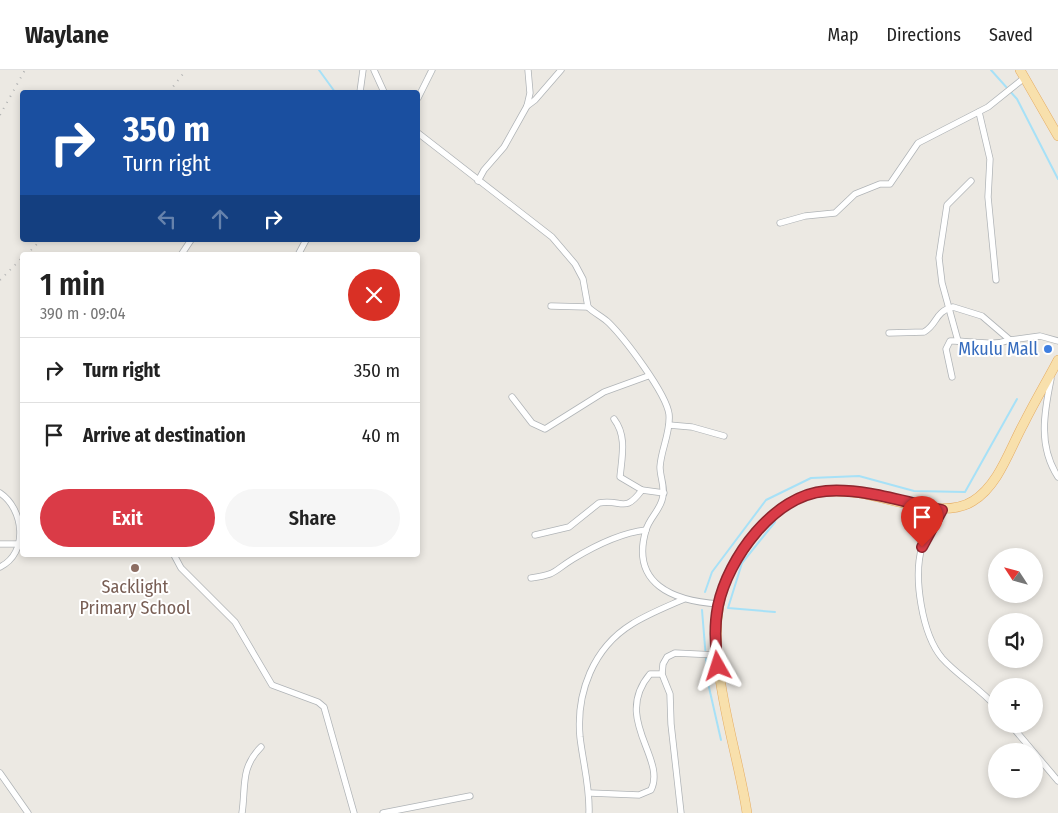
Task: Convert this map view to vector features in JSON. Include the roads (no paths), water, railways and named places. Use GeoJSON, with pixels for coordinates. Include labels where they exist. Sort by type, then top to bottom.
{"type":"FeatureCollection","features":[{"type":"Feature","properties":{"kind":"main road"},"geometry":{"type":"LineString","coordinates":[[1022,74],[1058,136]]}},
{"type":"Feature","properties":{"kind":"main road"},"geometry":{"type":"LineString","coordinates":[[747,813],[716,655],[715,641],[719,604],[725,583],[738,558],[765,522],[793,500],[818,492],[843,491],[942,510],[960,508],[974,501],[987,488],[1002,465],[1058,360]]}},
{"type":"Feature","properties":{"kind":"street"},"geometry":{"type":"LineString","coordinates":[[360,90],[363,70]]}},
{"type":"Feature","properties":{"kind":"street"},"geometry":{"type":"LineString","coordinates":[[374,70],[383,90]]}},
{"type":"Feature","properties":{"kind":"street"},"geometry":{"type":"LineString","coordinates":[[420,94],[432,70]]}},
{"type":"Feature","properties":{"kind":"street"},"geometry":{"type":"LineString","coordinates":[[478,181],[484,170],[504,147],[527,106],[530,93],[528,70]]}},
{"type":"Feature","properties":{"kind":"street"},"geometry":{"type":"LineString","coordinates":[[527,106],[535,100],[561,70]]}},
{"type":"Feature","properties":{"kind":"street"},"geometry":{"type":"LineString","coordinates":[[780,223],[805,216],[835,213],[855,194],[880,184],[890,184],[918,143],[979,112],[1022,74]]}},
{"type":"Feature","properties":{"kind":"street"},"geometry":{"type":"LineString","coordinates":[[979,112],[990,159],[988,197],[996,280]]}},
{"type":"Feature","properties":{"kind":"street"},"geometry":{"type":"LineString","coordinates":[[420,135],[478,181],[546,231],[564,250],[583,278],[588,307]]}},
{"type":"Feature","properties":{"kind":"street"},"geometry":{"type":"LineString","coordinates":[[958,341],[942,283],[939,258],[946,208],[949,202],[971,181]]}},
{"type":"Feature","properties":{"kind":"street"},"geometry":{"type":"LineString","coordinates":[[551,306],[588,307],[609,322],[620,335],[667,405],[669,425],[661,462],[664,493],[660,507],[646,530],[643,550],[644,569],[652,581],[684,599],[719,604]]}},
{"type":"Feature","properties":{"kind":"street"},"geometry":{"type":"LineString","coordinates":[[889,334],[924,332],[929,329],[938,313],[948,308],[958,308],[982,316],[1010,340]]}},
{"type":"Feature","properties":{"kind":"street"},"geometry":{"type":"LineString","coordinates":[[952,377],[946,349],[950,341],[995,344],[1040,336],[1058,341]]}},
{"type":"Feature","properties":{"kind":"street"},"geometry":{"type":"LineString","coordinates":[[1053,370],[1043,425],[1047,452],[1058,477]]}},
{"type":"Feature","properties":{"kind":"street"},"geometry":{"type":"LineString","coordinates":[[512,398],[532,422],[545,430],[604,392],[648,376]]}},
{"type":"Feature","properties":{"kind":"street"},"geometry":{"type":"LineString","coordinates":[[614,419],[618,424],[623,441],[620,477],[642,490],[664,493]]}},
{"type":"Feature","properties":{"kind":"street"},"geometry":{"type":"LineString","coordinates":[[669,425],[692,427],[724,436]]}},
{"type":"Feature","properties":{"kind":"street"},"geometry":{"type":"LineString","coordinates":[[535,535],[569,527],[599,502],[626,506],[631,504],[642,490]]}},
{"type":"Feature","properties":{"kind":"street"},"geometry":{"type":"LineString","coordinates":[[0,494],[13,504],[18,519],[20,536]]}},
{"type":"Feature","properties":{"kind":"street"},"geometry":{"type":"LineString","coordinates":[[942,510],[922,547],[920,558],[919,589],[925,620],[941,656],[988,697]]}},
{"type":"Feature","properties":{"kind":"street"},"geometry":{"type":"LineString","coordinates":[[531,578],[556,573],[572,559],[621,534],[646,530]]}},
{"type":"Feature","properties":{"kind":"street"},"geometry":{"type":"LineString","coordinates":[[0,544],[20,544]]}},
{"type":"Feature","properties":{"kind":"street"},"geometry":{"type":"LineString","coordinates":[[0,567],[11,559],[20,546]]}},
{"type":"Feature","properties":{"kind":"street"},"geometry":{"type":"LineString","coordinates":[[175,557],[181,568],[235,622],[272,685],[318,702],[324,707],[354,813]]}},
{"type":"Feature","properties":{"kind":"street"},"geometry":{"type":"LineString","coordinates":[[589,813],[590,793],[580,737],[579,718],[581,700],[587,678],[603,650],[630,624],[684,599]]}},
{"type":"Feature","properties":{"kind":"street"},"geometry":{"type":"LineString","coordinates":[[681,813],[670,694],[662,674],[665,660],[675,653],[716,655]]}},
{"type":"Feature","properties":{"kind":"street"},"geometry":{"type":"LineString","coordinates":[[590,793],[639,795],[651,790],[653,786],[652,768],[648,751],[637,728],[636,716],[638,700],[646,678],[650,674],[662,674]]}},
{"type":"Feature","properties":{"kind":"street"},"geometry":{"type":"LineString","coordinates":[[1018,733],[1058,781]]}},
{"type":"Feature","properties":{"kind":"street"},"geometry":{"type":"LineString","coordinates":[[242,813],[247,766],[252,756],[261,747]]}},
{"type":"Feature","properties":{"kind":"street"},"geometry":{"type":"LineString","coordinates":[[0,774],[28,813]]}},
{"type":"Feature","properties":{"kind":"street"},"geometry":{"type":"LineString","coordinates":[[383,813],[470,796]]}},
{"type":"Feature","properties":{"kind":"waterway"},"geometry":{"type":"LineString","coordinates":[[319,70],[334,90]]}},
{"type":"Feature","properties":{"kind":"waterway"},"geometry":{"type":"LineString","coordinates":[[991,70],[1017,99],[1058,179]]}},
{"type":"Feature","properties":{"kind":"waterway"},"geometry":{"type":"LineString","coordinates":[[705,592],[712,572],[766,500],[811,478],[859,476],[914,491],[965,492],[1017,399]]}},
{"type":"Feature","properties":{"kind":"waterway"},"geometry":{"type":"LineString","coordinates":[[775,522],[742,563],[728,608],[775,612]]}},
{"type":"Feature","properties":{"kind":"waterway"},"geometry":{"type":"LineString","coordinates":[[702,610],[708,683],[721,740]]}},
{"type":"Feature","properties":{"kind":"railway"},"geometry":{"type":"LineString","coordinates":[[0,115],[25,70]]}},
{"type":"Feature","properties":{"kind":"railway"},"geometry":{"type":"LineString","coordinates":[[171,90],[186,70]]}},
{"type":"Feature","properties":{"kind":"railway"},"geometry":{"type":"LineString","coordinates":[[29,252],[39,242]]}},
{"type":"Feature","properties":{"kind":"railway"},"geometry":{"type":"LineString","coordinates":[[0,280],[20,260]]}},
{"type":"Feature","properties":{"kind":"place","name":"Mkulu Mall"},"geometry":{"type":"Point","coordinates":[1048,349]}},
{"type":"Feature","properties":{"kind":"place","name":"Sacklight Primary School"},"geometry":{"type":"Point","coordinates":[135,568]}}]}
